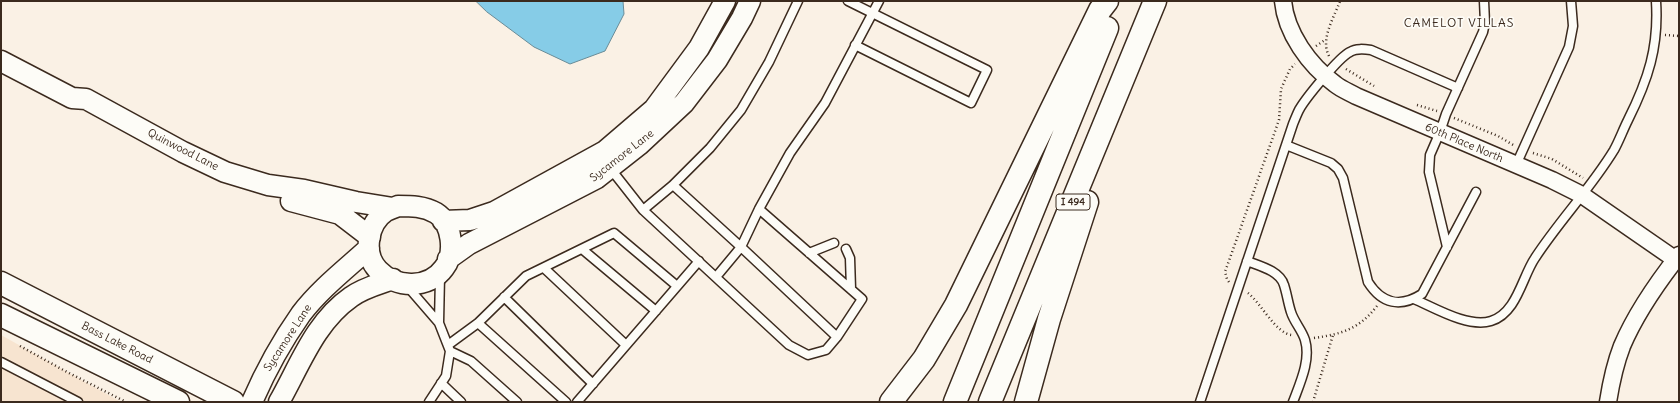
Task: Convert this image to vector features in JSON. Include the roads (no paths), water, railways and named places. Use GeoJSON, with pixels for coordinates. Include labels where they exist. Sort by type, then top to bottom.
{"type":"FeatureCollection","features":[{"type":"Feature","properties":{"kind":"main road"},"geometry":{"type":"LineString","coordinates":[[891,402],[924,359],[956,305],[1100,10],[1107,1]]}},
{"type":"Feature","properties":{"kind":"main road","name":"I 494"},"geometry":{"type":"LineString","coordinates":[[955,402],[1118,1]]}},
{"type":"Feature","properties":{"kind":"main road"},"geometry":{"type":"LineString","coordinates":[[1026,402],[1049,319],[1085,207],[1156,1]]}},
{"type":"Feature","properties":{"kind":"main road","name":"I 494"},"geometry":{"type":"LineString","coordinates":[[990,402],[1156,1]]}},
{"type":"Feature","properties":{"kind":"main road","name":"Bass Lake Road"},"geometry":{"type":"LineString","coordinates":[[1,283],[233,402]]}},
{"type":"Feature","properties":{"kind":"main road"},"geometry":{"type":"LineString","coordinates":[[1,315],[178,402]]}},
{"type":"Feature","properties":{"kind":"street","name":"Sycamore Lane"},"geometry":{"type":"LineString","coordinates":[[444,266],[470,244],[597,178],[606,161],[654,109],[699,48],[725,1]]}},
{"type":"Feature","properties":{"kind":"street","name":"Sycamore Lane"},"geometry":{"type":"LineString","coordinates":[[443,221],[470,220],[494,212],[639,145],[684,103],[717,60],[742,18],[750,1]]}},
{"type":"Feature","properties":{"kind":"street","name":"60th Place North"},"geometry":{"type":"LineString","coordinates":[[1283,1],[1294,37],[1316,68],[1336,85],[1356,96],[1552,180],[1586,188],[1677,258]]}},
{"type":"Feature","properties":{"kind":"street","name":"Quinwood Lane"},"geometry":{"type":"LineString","coordinates":[[1,62],[72,98],[86,99],[183,152],[218,174],[235,187],[272,198],[307,204],[340,214],[369,243]]}},
{"type":"Feature","properties":{"kind":"street","name":"Quinwood Lane"},"geometry":{"type":"LineString","coordinates":[[218,174],[268,185],[304,190],[356,202],[393,208]]}},
{"type":"Feature","properties":{"kind":"street"},"geometry":{"type":"LineString","coordinates":[[398,206],[427,208],[437,214],[443,221],[451,239],[451,253],[436,277],[424,283],[409,284],[385,276],[377,269],[370,257],[369,243],[371,232],[377,220],[386,211],[398,206]]}},
{"type":"Feature","properties":{"kind":"street","name":"Sycamore Lane"},"geometry":{"type":"LineString","coordinates":[[252,402],[269,367],[301,314],[319,293],[369,243]]}},
{"type":"Feature","properties":{"kind":"street"},"geometry":{"type":"LineString","coordinates":[[1608,402],[1613,374],[1622,347],[1633,323],[1677,258]]}},
{"type":"Feature","properties":{"kind":"street","name":"Sycamore Lane"},"geometry":{"type":"LineString","coordinates":[[279,402],[320,327],[333,312],[351,297],[369,288],[399,281]]}},
{"type":"Feature","properties":{"kind":"lane"},"geometry":{"type":"LineString","coordinates":[[643,210],[673,185],[710,148],[741,110],[769,62],[798,1]]}},
{"type":"Feature","properties":{"kind":"lane"},"geometry":{"type":"LineString","coordinates":[[848,1],[987,70],[971,103],[855,45]]}},
{"type":"Feature","properties":{"kind":"lane"},"geometry":{"type":"LineString","coordinates":[[716,277],[741,247],[759,209],[790,153],[825,103],[879,1]]}},
{"type":"Feature","properties":{"kind":"lane"},"geometry":{"type":"LineString","coordinates":[[1447,247],[1429,172],[1430,155],[1446,114],[1482,32],[1485,23],[1484,1]]}},
{"type":"Feature","properties":{"kind":"lane"},"geometry":{"type":"LineString","coordinates":[[1516,165],[1569,47],[1573,26],[1571,1]]}},
{"type":"Feature","properties":{"kind":"lane"},"geometry":{"type":"LineString","coordinates":[[1414,299],[1461,319],[1471,321],[1491,321],[1507,311],[1532,262],[1551,234],[1614,150],[1641,95],[1654,55],[1656,1]]}},
{"type":"Feature","properties":{"kind":"lane"},"geometry":{"type":"LineString","coordinates":[[1200,402],[1286,145],[1299,109],[1308,97],[1342,57],[1351,51],[1361,49],[1371,50],[1458,88]]}},
{"type":"Feature","properties":{"kind":"lane"},"geometry":{"type":"LineString","coordinates":[[1286,145],[1331,163],[1338,169],[1343,178],[1368,282],[1372,289],[1383,298],[1401,303],[1414,299],[1422,294],[1476,192]]}},
{"type":"Feature","properties":{"kind":"lane"},"geometry":{"type":"LineString","coordinates":[[606,161],[643,210],[789,345],[808,355],[826,350],[838,337],[862,299],[759,209]]}},
{"type":"Feature","properties":{"kind":"lane"},"geometry":{"type":"LineString","coordinates":[[673,185],[838,337]]}},
{"type":"Feature","properties":{"kind":"lane"},"geometry":{"type":"LineString","coordinates":[[449,348],[478,323],[526,276],[614,233],[677,286]]}},
{"type":"Feature","properties":{"kind":"lane"},"geometry":{"type":"LineString","coordinates":[[809,253],[834,243]]}},
{"type":"Feature","properties":{"kind":"lane"},"geometry":{"type":"LineString","coordinates":[[582,249],[656,311]]}},
{"type":"Feature","properties":{"kind":"lane"},"geometry":{"type":"LineString","coordinates":[[846,249],[850,258],[851,289]]}},
{"type":"Feature","properties":{"kind":"lane"},"geometry":{"type":"LineString","coordinates":[[578,402],[699,261]]}},
{"type":"Feature","properties":{"kind":"lane"},"geometry":{"type":"LineString","coordinates":[[1247,261],[1269,270],[1278,276],[1284,284],[1291,314],[1304,339],[1306,350],[1304,368],[1293,402]]}},
{"type":"Feature","properties":{"kind":"lane"},"geometry":{"type":"LineString","coordinates":[[439,323],[444,266]]}},
{"type":"Feature","properties":{"kind":"lane"},"geometry":{"type":"LineString","coordinates":[[544,268],[626,345]]}},
{"type":"Feature","properties":{"kind":"lane"},"geometry":{"type":"LineString","coordinates":[[399,281],[439,323],[449,348],[446,376],[429,402]]}},
{"type":"Feature","properties":{"kind":"lane"},"geometry":{"type":"LineString","coordinates":[[504,297],[593,384]]}},
{"type":"Feature","properties":{"kind":"lane"},"geometry":{"type":"LineString","coordinates":[[478,323],[566,402]]}},
{"type":"Feature","properties":{"kind":"lane"},"geometry":{"type":"LineString","coordinates":[[449,348],[471,361],[517,402]]}},
{"type":"Feature","properties":{"kind":"lane"},"geometry":{"type":"LineString","coordinates":[[1,362],[78,402]]}},
{"type":"Feature","properties":{"kind":"lane"},"geometry":{"type":"LineString","coordinates":[[441,383],[461,402]]}},
{"type":"Feature","properties":{"kind":"water"},"geometry":{"type":"Polygon","coordinates":[[[476,1],[623,1],[624,14],[605,51],[570,64],[534,47],[487,12],[476,1]]]}},
{"type":"Feature","properties":{"kind":"district","name":"CAMELOT VILLAS"},"geometry":{"type":"Point","coordinates":[1459,24]}}]}
